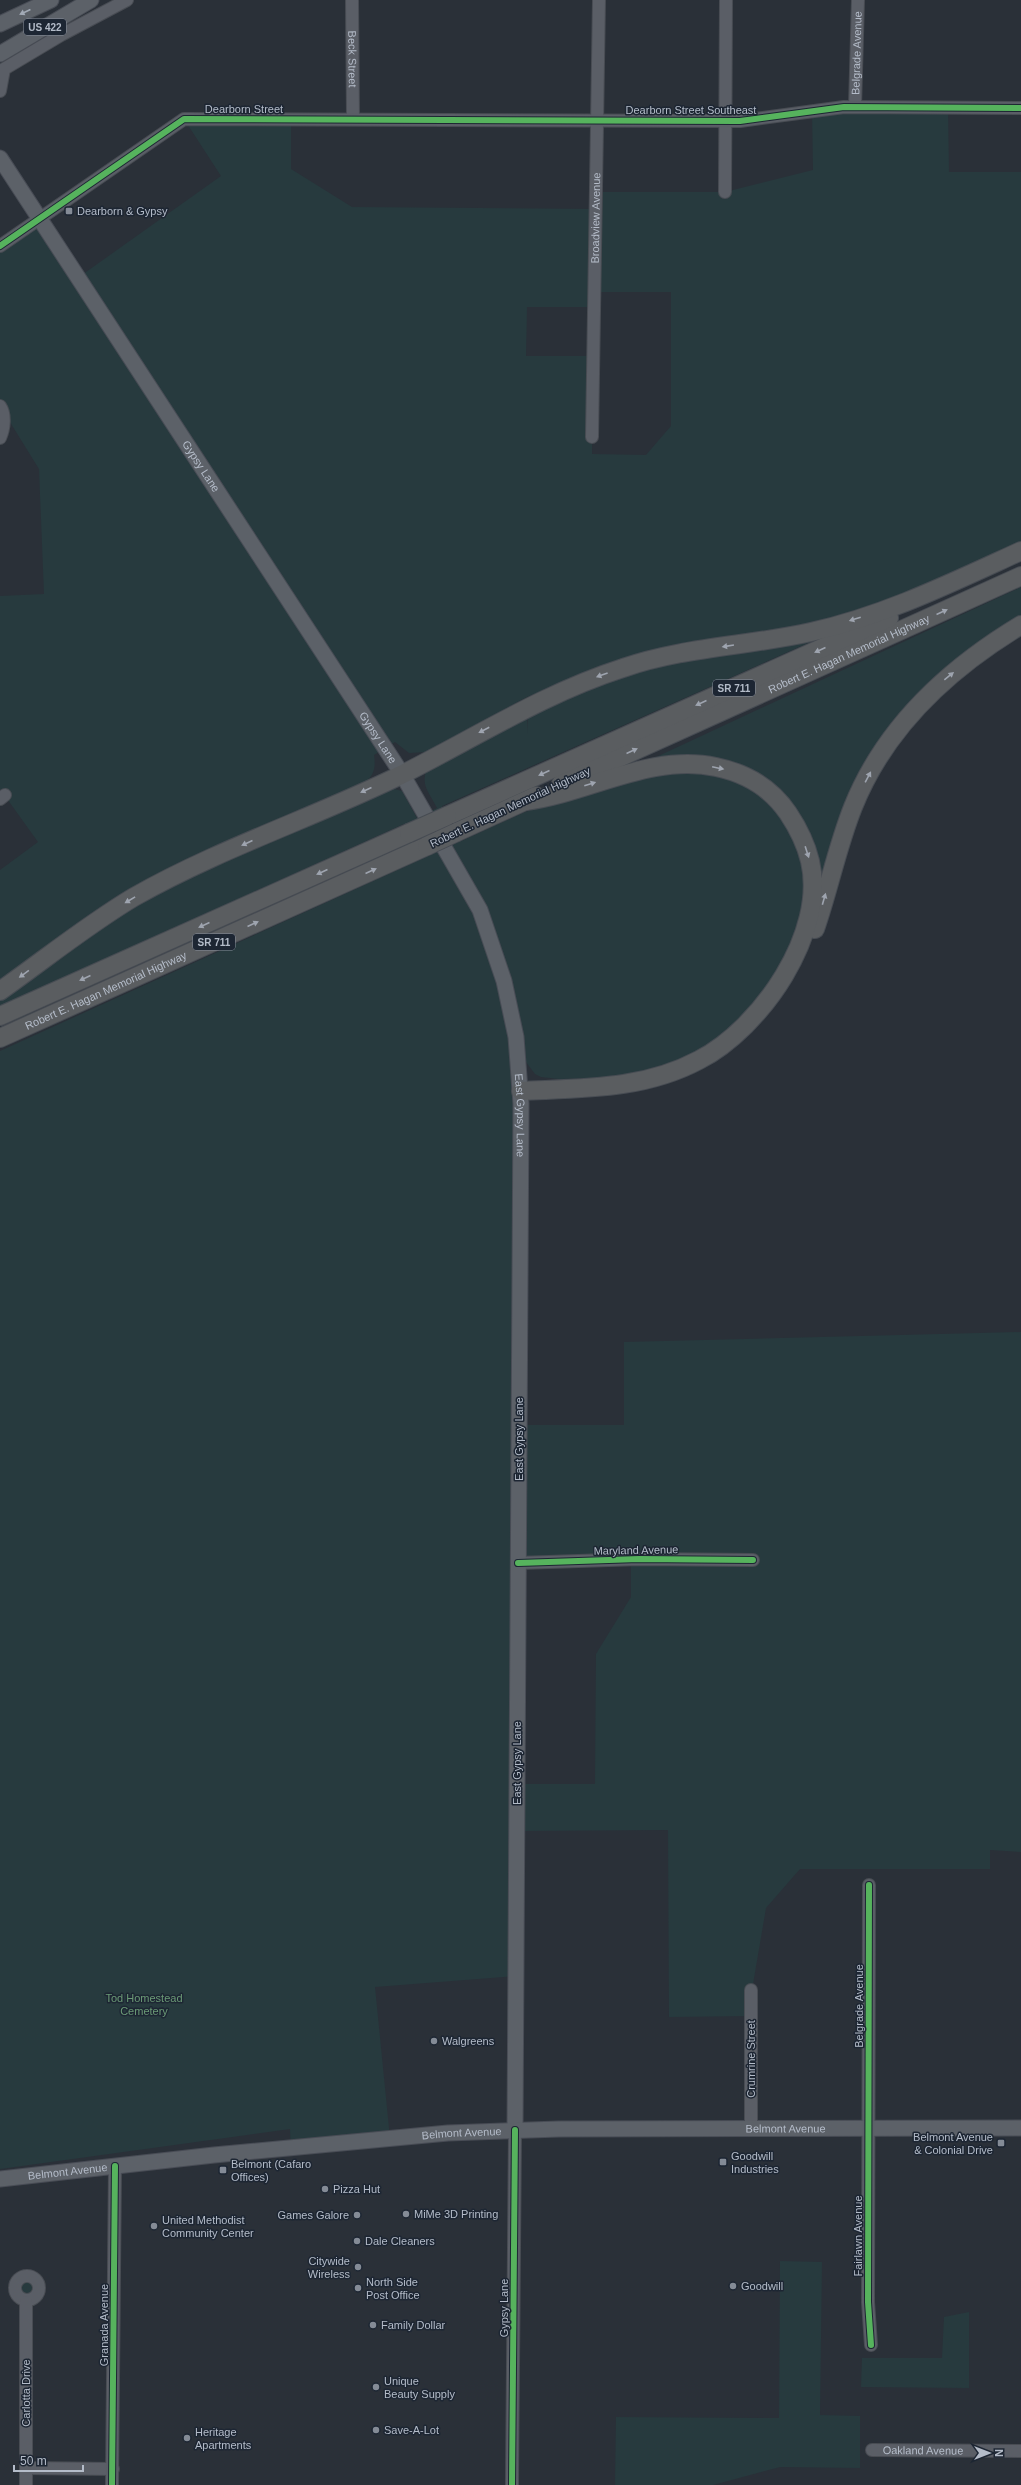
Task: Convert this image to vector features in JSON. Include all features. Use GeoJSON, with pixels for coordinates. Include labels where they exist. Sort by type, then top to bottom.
{"type":"FeatureCollection","features":[{"type":"Feature","properties":{"kind":"highway"},"geometry":{"type":"LineString","coordinates":[[0,991],[103,917],[135,897],[203,863],[402,774],[556,693],[627,666],[677,654],[812,632],[916,598],[1021,551]]}},
{"type":"Feature","properties":{"kind":"highway","name":"Robert E. Hagan Memorial Highway"},"geometry":{"type":"LineString","coordinates":[[0,1016],[1021,559]]}},
{"type":"Feature","properties":{"kind":"highway","name":"Robert E. Hagan Memorial Highway"},"geometry":{"type":"LineString","coordinates":[[0,1038],[1021,576]]}},
{"type":"Feature","properties":{"kind":"highway"},"geometry":{"type":"LineString","coordinates":[[521,1097],[627,1094],[655,1089],[695,1073],[721,1058],[753,1031],[779,1002],[806,955],[853,807],[886,746],[911,713],[941,682],[973,656],[1021,625]]}},
{"type":"Feature","properties":{"kind":"highway"},"geometry":{"type":"LineString","coordinates":[[521,1097],[616,1086],[650,1080],[694,1063],[722,1045],[744,1026],[782,981],[804,931],[810,908],[812,885],[810,863],[796,824],[773,795],[757,782],[738,773],[714,766],[655,768],[600,781],[546,798],[526,801]]}},
{"type":"Feature","properties":{"kind":"main road","name":"US 422"},"geometry":{"type":"LineString","coordinates":[[0,24],[51,0]]}},
{"type":"Feature","properties":{"kind":"main road","name":"US 422"},"geometry":{"type":"LineString","coordinates":[[0,54],[91,0]]}},
{"type":"Feature","properties":{"kind":"main road","name":"Gypsy Lane"},"geometry":{"type":"LineString","coordinates":[[0,158],[402,774]]}},
{"type":"Feature","properties":{"kind":"main road","name":"East Gypsy Lane"},"geometry":{"type":"LineString","coordinates":[[402,774],[480,910],[504,981],[516,1037],[521,1097],[515,2130]]}},
{"type":"Feature","properties":{"kind":"main road","name":"Belmont Avenue"},"geometry":{"type":"LineString","coordinates":[[0,2179],[409,2136],[515,2130],[1021,2128]]}},
{"type":"Feature","properties":{"kind":"street"},"geometry":{"type":"LineString","coordinates":[[0,91],[4,69],[61,35],[127,0]]}},
{"type":"Feature","properties":{"kind":"street","name":"Beck Street"},"geometry":{"type":"LineString","coordinates":[[352,0],[353,118]]}},
{"type":"Feature","properties":{"kind":"street","name":"Broadview Avenue"},"geometry":{"type":"LineString","coordinates":[[592,437],[598,0]]}},
{"type":"Feature","properties":{"kind":"street"},"geometry":{"type":"LineString","coordinates":[[725,192],[726,0]]}},
{"type":"Feature","properties":{"kind":"street","name":"Belgrade Avenue"},"geometry":{"type":"LineString","coordinates":[[855,107],[858,0]]}},
{"type":"Feature","properties":{"kind":"street","name":"Dearborn Street Southeast"},"geometry":{"type":"LineString","coordinates":[[527,119],[726,121],[764,119],[812,110],[855,107],[1021,108]]}},
{"type":"Feature","properties":{"kind":"street","name":"Dearborn Street"},"geometry":{"type":"LineString","coordinates":[[0,246],[181,120],[353,118],[527,119]]}},
{"type":"Feature","properties":{"kind":"street"},"geometry":{"type":"LineString","coordinates":[[0,406],[3,410],[4,429],[0,438]]}},
{"type":"Feature","properties":{"kind":"street","name":"Maryland Avenue"},"geometry":{"type":"LineString","coordinates":[[518,1563],[640,1559],[753,1560]]}},
{"type":"Feature","properties":{"kind":"street","name":"Belgrade Avenue"},"geometry":{"type":"LineString","coordinates":[[868,2128],[869,1885]]}},
{"type":"Feature","properties":{"kind":"street","name":"Crumrine Street"},"geometry":{"type":"LineString","coordinates":[[752,1990],[752,2128]]}},
{"type":"Feature","properties":{"kind":"street","name":"Fairlawn Avenue"},"geometry":{"type":"LineString","coordinates":[[868,2128],[868,2302],[871,2345]]}},
{"type":"Feature","properties":{"kind":"street","name":"Gypsy Lane"},"geometry":{"type":"LineString","coordinates":[[512,2485],[515,2130]]}},
{"type":"Feature","properties":{"kind":"street","name":"Granada Avenue"},"geometry":{"type":"LineString","coordinates":[[112,2485],[115,2166]]}},
{"type":"Feature","properties":{"kind":"street","name":"Carlotta Drive"},"geometry":{"type":"LineString","coordinates":[[26,2302],[26,2485]]}},
{"type":"Feature","properties":{"kind":"street","name":"Oakland Avenue"},"geometry":{"type":"LineString","coordinates":[[872,2450],[1021,2451]]}},
{"type":"Feature","properties":{"kind":"street"},"geometry":{"type":"LineString","coordinates":[[26,2468],[113,2469]]}},
{"type":"Feature","properties":{"kind":"green space"},"geometry":{"type":"Polygon","coordinates":[[[948,108],[949,172],[1021,172],[1021,543],[884,602],[806,626],[598,668],[527,697],[426,752],[409,753],[395,742],[374,755],[375,764],[372,775],[363,784],[201,858],[0,982],[0,870],[38,842],[0,789],[0,596],[44,594],[39,469],[0,406],[0,246],[40,218],[79,277],[221,176],[184,119],[291,118],[291,169],[352,207],[595,209],[596,192],[725,192],[813,170],[812,110],[948,108]],[[595,292],[594,307],[527,307],[526,356],[593,356],[592,454],[646,455],[671,426],[671,292],[595,292]]]}},
{"type":"Feature","properties":{"kind":"green space"},"geometry":{"type":"Polygon","coordinates":[[[1021,587],[1021,620],[903,717],[821,896],[817,877],[758,778],[637,766],[1021,587]]]}},
{"type":"Feature","properties":{"kind":"green space"},"geometry":{"type":"Polygon","coordinates":[[[815,640],[442,806],[447,816],[409,833],[404,824],[0,1007],[0,997],[79,938],[170,884],[390,788],[402,791],[417,818],[437,808],[425,785],[425,775],[427,769],[527,714],[527,734],[528,715],[560,699],[653,666],[815,640]]]}},
{"type":"Feature","properties":{"kind":"green space","name":"Tod Homestead Cemetery"},"geometry":{"type":"Polygon","coordinates":[[[662,772],[721,774],[762,794],[783,815],[805,867],[804,908],[786,958],[746,1015],[724,1034],[687,1058],[643,1072],[598,1078],[559,1079],[541,1077],[535,1074],[526,1062],[522,1047],[519,1425],[624,1425],[624,1342],[1021,1332],[1021,1852],[990,1850],[990,1869],[800,1869],[766,1908],[752,1990],[751,2016],[669,2017],[668,1830],[517,1831],[516,1976],[375,1987],[390,2138],[291,2148],[290,2129],[0,2169],[0,1051],[525,812],[616,783],[662,772]],[[631,1560],[526,1562],[517,1784],[595,1784],[596,1654],[631,1597],[631,1560]]]}},
{"type":"Feature","properties":{"kind":"green space"},"geometry":{"type":"Polygon","coordinates":[[[780,2261],[822,2262],[820,2415],[860,2416],[860,2468],[780,2467],[713,2485],[615,2485],[616,2417],[779,2418],[780,2261]]]}},
{"type":"Feature","properties":{"kind":"green space"},"geometry":{"type":"Polygon","coordinates":[[[27,2276],[36,2279],[39,2288],[36,2297],[27,2300],[18,2297],[15,2288],[18,2279],[27,2276]]]}},
{"type":"Feature","properties":{"kind":"green space"},"geometry":{"type":"Polygon","coordinates":[[[969,2312],[969,2388],[861,2387],[862,2358],[942,2358],[944,2317],[969,2312]]]}},
{"type":"Feature","properties":{"kind":"cycle path"},"geometry":{"type":"LineString","coordinates":[[0,246],[184,119],[740,121],[844,107],[1021,108]]}},
{"type":"Feature","properties":{"kind":"cycle path"},"geometry":{"type":"LineString","coordinates":[[518,1563],[639,1559],[753,1560]]}},
{"type":"Feature","properties":{"kind":"cycle path"},"geometry":{"type":"LineString","coordinates":[[869,1885],[868,2302],[871,2345]]}},
{"type":"Feature","properties":{"kind":"cycle path"},"geometry":{"type":"LineString","coordinates":[[512,2485],[515,2130]]}},
{"type":"Feature","properties":{"kind":"cycle path"},"geometry":{"type":"LineString","coordinates":[[112,2485],[115,2166]]}},
{"type":"Feature","properties":{"kind":"place","name":"Dearborn & Gypsy"},"geometry":{"type":"Point","coordinates":[69,211]}},
{"type":"Feature","properties":{"kind":"place","name":"Walgreens"},"geometry":{"type":"Point","coordinates":[434,2041]}},
{"type":"Feature","properties":{"kind":"place","name":"Belmont Avenue & Colonial Drive"},"geometry":{"type":"Point","coordinates":[1001,2143]}},
{"type":"Feature","properties":{"kind":"place","name":"Goodwill Industries"},"geometry":{"type":"Point","coordinates":[723,2162]}},
{"type":"Feature","properties":{"kind":"place","name":"Belmont (Cafaro Offices)"},"geometry":{"type":"Point","coordinates":[223,2170]}},
{"type":"Feature","properties":{"kind":"place","name":"Pizza Hut"},"geometry":{"type":"Point","coordinates":[325,2189]}},
{"type":"Feature","properties":{"kind":"place","name":"MiMe 3D Printing"},"geometry":{"type":"Point","coordinates":[406,2214]}},
{"type":"Feature","properties":{"kind":"place","name":"Games Galore"},"geometry":{"type":"Point","coordinates":[357,2215]}},
{"type":"Feature","properties":{"kind":"place","name":"United Methodist Community Center"},"geometry":{"type":"Point","coordinates":[154,2226]}},
{"type":"Feature","properties":{"kind":"place","name":"Dale Cleaners"},"geometry":{"type":"Point","coordinates":[357,2241]}},
{"type":"Feature","properties":{"kind":"place","name":"Citywide Wireless"},"geometry":{"type":"Point","coordinates":[358,2267]}},
{"type":"Feature","properties":{"kind":"place","name":"Goodwill"},"geometry":{"type":"Point","coordinates":[733,2286]}},
{"type":"Feature","properties":{"kind":"place","name":"North Side Post Office"},"geometry":{"type":"Point","coordinates":[358,2288]}},
{"type":"Feature","properties":{"kind":"place","name":"Family Dollar"},"geometry":{"type":"Point","coordinates":[373,2325]}},
{"type":"Feature","properties":{"kind":"place","name":"Unique Beauty Supply"},"geometry":{"type":"Point","coordinates":[376,2387]}},
{"type":"Feature","properties":{"kind":"place","name":"Save-A-Lot"},"geometry":{"type":"Point","coordinates":[376,2430]}},
{"type":"Feature","properties":{"kind":"place","name":"Heritage Apartments"},"geometry":{"type":"Point","coordinates":[187,2438]}}]}
